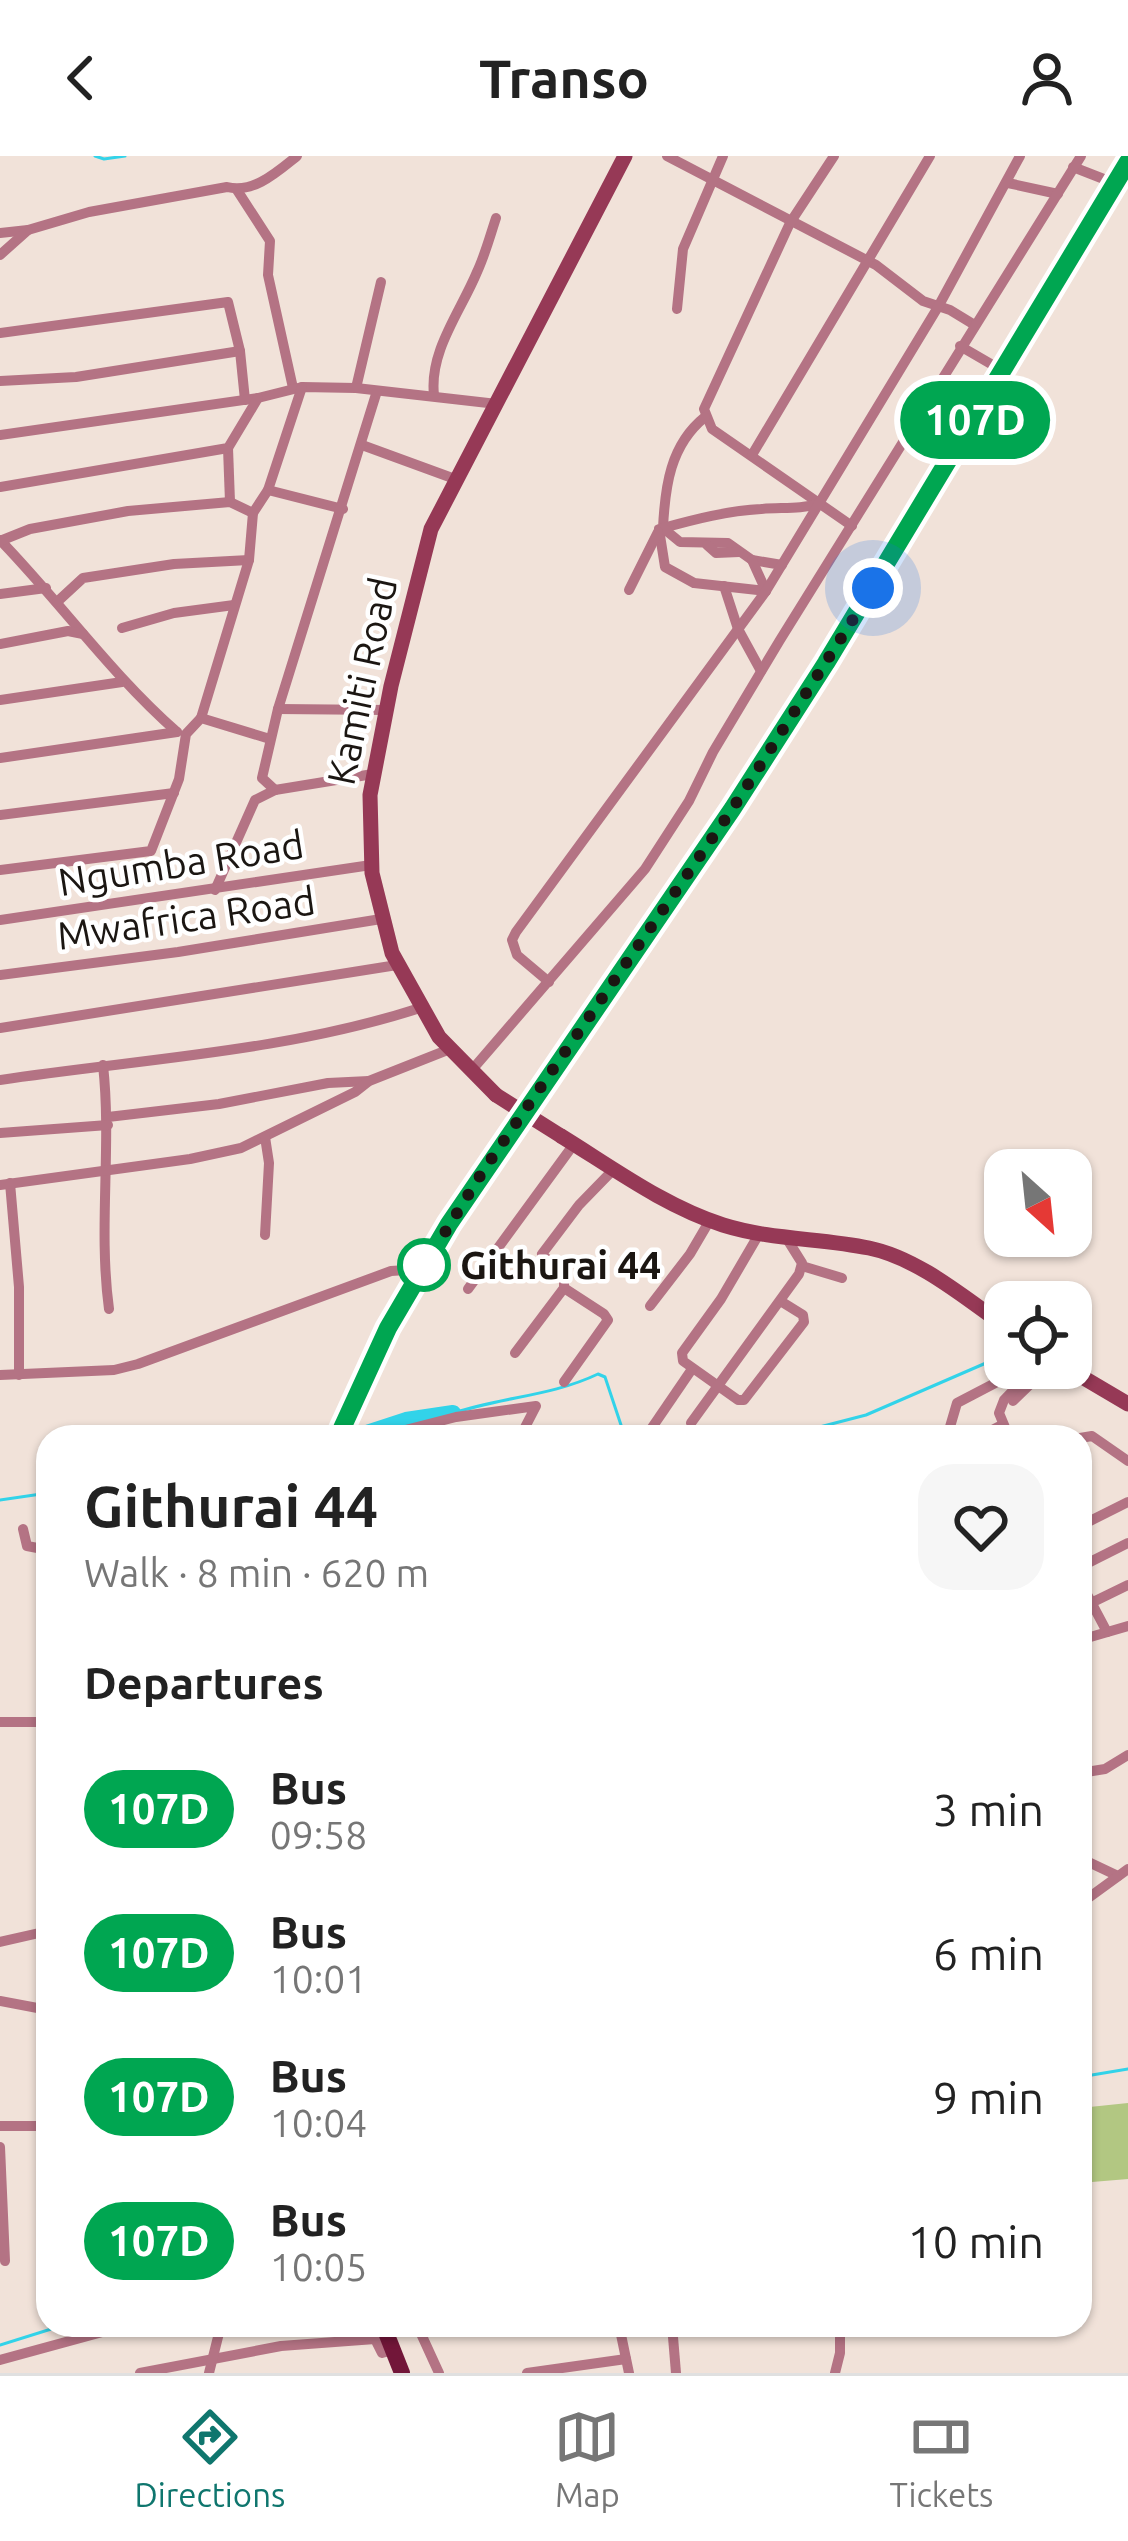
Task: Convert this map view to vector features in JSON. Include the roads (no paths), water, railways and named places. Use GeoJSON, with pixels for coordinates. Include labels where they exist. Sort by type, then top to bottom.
{"type":"FeatureCollection","features":[{"type":"Feature","properties":{"kind":"main road","name":"Kamiti Road"},"geometry":{"type":"LineString","coordinates":[[625,156],[455,479],[423,551],[373,774],[371,865],[381,919],[420,1008],[450,1049],[496,1095],[665,1200],[759,1234],[886,1253],[984,1312]]}},
{"type":"Feature","properties":{"kind":"main road"},"geometry":{"type":"LineString","coordinates":[[344,1425],[379,1347],[483,1171],[733,808],[970,429],[1128,161]]}},
{"type":"Feature","properties":{"kind":"main road"},"geometry":{"type":"LineString","coordinates":[[1092,1383],[1128,1404]]}},
{"type":"Feature","properties":{"kind":"main road"},"geometry":{"type":"LineString","coordinates":[[388,2337],[402,2373]]}},
{"type":"Feature","properties":{"kind":"street"},"geometry":{"type":"LineString","coordinates":[[0,232],[227,187],[237,190],[274,174],[297,156]]}},
{"type":"Feature","properties":{"kind":"street"},"geometry":{"type":"LineString","coordinates":[[668,156],[869,262],[922,301],[973,324]]}},
{"type":"Feature","properties":{"kind":"street"},"geometry":{"type":"LineString","coordinates":[[677,309],[683,249],[723,156]]}},
{"type":"Feature","properties":{"kind":"street"},"geometry":{"type":"LineString","coordinates":[[834,156],[790,224],[704,410],[712,429],[852,526]]}},
{"type":"Feature","properties":{"kind":"street"},"geometry":{"type":"LineString","coordinates":[[752,455],[930,156]]}},
{"type":"Feature","properties":{"kind":"street"},"geometry":{"type":"LineString","coordinates":[[550,982],[517,955],[512,940],[516,932],[766,591],[938,307],[1020,156]]}},
{"type":"Feature","properties":{"kind":"street"},"geometry":{"type":"LineString","coordinates":[[471,1071],[645,869],[973,324],[1077,162],[1114,183]]}},
{"type":"Feature","properties":{"kind":"street"},"geometry":{"type":"LineString","coordinates":[[1008,183],[1058,194]]}},
{"type":"Feature","properties":{"kind":"street"},"geometry":{"type":"LineString","coordinates":[[0,758],[181,733],[201,718],[249,560],[253,513],[268,490],[297,388],[268,275],[270,241],[237,190]]}},
{"type":"Feature","properties":{"kind":"street"},"geometry":{"type":"LineString","coordinates":[[434,395],[431,372],[475,279],[496,218]]}},
{"type":"Feature","properties":{"kind":"street"},"geometry":{"type":"LineString","coordinates":[[0,256],[28,230]]}},
{"type":"Feature","properties":{"kind":"street"},"geometry":{"type":"LineString","coordinates":[[356,388],[381,282]]}},
{"type":"Feature","properties":{"kind":"street"},"geometry":{"type":"LineString","coordinates":[[0,333],[228,302],[252,399],[228,448],[230,502]]}},
{"type":"Feature","properties":{"kind":"street"},"geometry":{"type":"LineString","coordinates":[[960,346],[1003,371]]}},
{"type":"Feature","properties":{"kind":"street"},"geometry":{"type":"LineString","coordinates":[[0,381],[76,376],[240,351]]}},
{"type":"Feature","properties":{"kind":"street"},"geometry":{"type":"LineString","coordinates":[[0,435],[252,399],[297,388],[356,388],[497,404]]}},
{"type":"Feature","properties":{"kind":"street"},"geometry":{"type":"LineString","coordinates":[[275,790],[262,778],[278,709],[377,391]]}},
{"type":"Feature","properties":{"kind":"street"},"geometry":{"type":"LineString","coordinates":[[926,403],[970,429]]}},
{"type":"Feature","properties":{"kind":"street"},"geometry":{"type":"LineString","coordinates":[[705,418],[686,435],[668,475],[661,528],[668,571],[694,583],[766,591]]}},
{"type":"Feature","properties":{"kind":"street"},"geometry":{"type":"LineString","coordinates":[[362,445],[455,479]]}},
{"type":"Feature","properties":{"kind":"street"},"geometry":{"type":"LineString","coordinates":[[0,487],[228,448]]}},
{"type":"Feature","properties":{"kind":"street"},"geometry":{"type":"LineString","coordinates":[[268,490],[343,509]]}},
{"type":"Feature","properties":{"kind":"street"},"geometry":{"type":"LineString","coordinates":[[181,733],[122,682],[46,587],[0,541],[30,530],[128,511],[230,502],[253,513]]}},
{"type":"Feature","properties":{"kind":"street"},"geometry":{"type":"LineString","coordinates":[[629,590],[661,528],[716,513],[798,510],[820,503]]}},
{"type":"Feature","properties":{"kind":"street"},"geometry":{"type":"LineString","coordinates":[[661,528],[680,542],[728,543],[752,560],[782,565]]}},
{"type":"Feature","properties":{"kind":"street"},"geometry":{"type":"LineString","coordinates":[[57,602],[83,578],[174,564],[249,560]]}},
{"type":"Feature","properties":{"kind":"street"},"geometry":{"type":"LineString","coordinates":[[752,560],[766,591]]}},
{"type":"Feature","properties":{"kind":"street"},"geometry":{"type":"LineString","coordinates":[[724,586],[738,629],[761,671]]}},
{"type":"Feature","properties":{"kind":"street"},"geometry":{"type":"LineString","coordinates":[[0,594],[46,587]]}},
{"type":"Feature","properties":{"kind":"street"},"geometry":{"type":"LineString","coordinates":[[122,628],[174,613],[234,605]]}},
{"type":"Feature","properties":{"kind":"street"},"geometry":{"type":"LineString","coordinates":[[0,644],[68,632],[83,634]]}},
{"type":"Feature","properties":{"kind":"street"},"geometry":{"type":"LineString","coordinates":[[0,700],[122,682]]}},
{"type":"Feature","properties":{"kind":"street"},"geometry":{"type":"LineString","coordinates":[[278,709],[386,710]]}},
{"type":"Feature","properties":{"kind":"street"},"geometry":{"type":"LineString","coordinates":[[201,718],[271,739]]}},
{"type":"Feature","properties":{"kind":"street"},"geometry":{"type":"LineString","coordinates":[[0,870],[151,851],[174,793],[181,733]]}},
{"type":"Feature","properties":{"kind":"street"},"geometry":{"type":"LineString","coordinates":[[214,890],[252,803],[275,790],[373,774]]}},
{"type":"Feature","properties":{"kind":"street"},"geometry":{"type":"LineString","coordinates":[[0,815],[174,793]]}},
{"type":"Feature","properties":{"kind":"street","name":"Ngumba Road"},"geometry":{"type":"LineString","coordinates":[[0,920],[371,865]]}},
{"type":"Feature","properties":{"kind":"street","name":"Mwafrica Road"},"geometry":{"type":"LineString","coordinates":[[0,975],[381,919]]}},
{"type":"Feature","properties":{"kind":"street"},"geometry":{"type":"LineString","coordinates":[[0,1028],[398,965]]}},
{"type":"Feature","properties":{"kind":"street"},"geometry":{"type":"LineString","coordinates":[[0,1080],[179,1060],[369,1024],[420,1008]]}},
{"type":"Feature","properties":{"kind":"street"},"geometry":{"type":"LineString","coordinates":[[20,1375],[19,1287],[5,1184],[241,1148],[369,1082],[450,1049]]}},
{"type":"Feature","properties":{"kind":"street"},"geometry":{"type":"LineString","coordinates":[[103,1065],[108,1121],[103,1256],[109,1309]]}},
{"type":"Feature","properties":{"kind":"street"},"geometry":{"type":"LineString","coordinates":[[0,1133],[108,1121],[328,1083],[369,1082]]}},
{"type":"Feature","properties":{"kind":"street"},"geometry":{"type":"LineString","coordinates":[[265,1137],[269,1162],[265,1235]]}},
{"type":"Feature","properties":{"kind":"street"},"geometry":{"type":"LineString","coordinates":[[468,1288],[567,1140]]}},
{"type":"Feature","properties":{"kind":"street"},"geometry":{"type":"LineString","coordinates":[[515,1353],[564,1288],[564,1275],[542,1254],[614,1169]]}},
{"type":"Feature","properties":{"kind":"street"},"geometry":{"type":"LineString","coordinates":[[650,1306],[710,1220]]}},
{"type":"Feature","properties":{"kind":"street"},"geometry":{"type":"LineString","coordinates":[[759,1234],[682,1353],[683,1361],[744,1400],[804,1319],[782,1302]]}},
{"type":"Feature","properties":{"kind":"street"},"geometry":{"type":"LineString","coordinates":[[787,1239],[802,1266],[842,1278]]}},
{"type":"Feature","properties":{"kind":"street"},"geometry":{"type":"LineString","coordinates":[[691,1423],[782,1302],[802,1266]]}},
{"type":"Feature","properties":{"kind":"street"},"geometry":{"type":"LineString","coordinates":[[0,1375],[114,1370],[391,1271],[406,1270],[418,1276]]}},
{"type":"Feature","properties":{"kind":"street"},"geometry":{"type":"LineString","coordinates":[[564,1288],[608,1320],[564,1382]]}},
{"type":"Feature","properties":{"kind":"street"},"geometry":{"type":"LineString","coordinates":[[654,1425],[692,1369]]}},
{"type":"Feature","properties":{"kind":"street"},"geometry":{"type":"LineString","coordinates":[[950,1425],[957,1403],[984,1389]]}},
{"type":"Feature","properties":{"kind":"street"},"geometry":{"type":"LineString","coordinates":[[1004,1425],[999,1413],[1017,1389]]}},
{"type":"Feature","properties":{"kind":"street"},"geometry":{"type":"LineString","coordinates":[[1004,1405],[1023,1389]]}},
{"type":"Feature","properties":{"kind":"street"},"geometry":{"type":"LineString","coordinates":[[420,1425],[536,1406],[526,1425]]}},
{"type":"Feature","properties":{"kind":"street"},"geometry":{"type":"LineString","coordinates":[[1092,1436],[1128,1461]]}},
{"type":"Feature","properties":{"kind":"street"},"geometry":{"type":"LineString","coordinates":[[1092,1520],[1128,1502]]}},
{"type":"Feature","properties":{"kind":"street"},"geometry":{"type":"LineString","coordinates":[[23,1529],[27,1546],[36,1548]]}},
{"type":"Feature","properties":{"kind":"street"},"geometry":{"type":"LineString","coordinates":[[1092,1561],[1128,1543]]}},
{"type":"Feature","properties":{"kind":"street"},"geometry":{"type":"LineString","coordinates":[[1092,1598],[1128,1585]]}},
{"type":"Feature","properties":{"kind":"street"},"geometry":{"type":"LineString","coordinates":[[1092,1609],[1107,1632]]}},
{"type":"Feature","properties":{"kind":"street"},"geometry":{"type":"LineString","coordinates":[[1092,1636],[1128,1626]]}},
{"type":"Feature","properties":{"kind":"street"},"geometry":{"type":"LineString","coordinates":[[0,1722],[36,1722]]}},
{"type":"Feature","properties":{"kind":"street"},"geometry":{"type":"LineString","coordinates":[[1092,1771],[1128,1755]]}},
{"type":"Feature","properties":{"kind":"street"},"geometry":{"type":"LineString","coordinates":[[1092,1861],[1125,1871]]}},
{"type":"Feature","properties":{"kind":"street"},"geometry":{"type":"LineString","coordinates":[[1092,1895],[1125,1871]]}},
{"type":"Feature","properties":{"kind":"street"},"geometry":{"type":"LineString","coordinates":[[0,1942],[36,1934]]}},
{"type":"Feature","properties":{"kind":"street"},"geometry":{"type":"LineString","coordinates":[[0,2001],[36,2008]]}},
{"type":"Feature","properties":{"kind":"street"},"geometry":{"type":"LineString","coordinates":[[0,2126],[36,2126]]}},
{"type":"Feature","properties":{"kind":"street"},"geometry":{"type":"LineString","coordinates":[[0,2147],[5,2261]]}},
{"type":"Feature","properties":{"kind":"street"},"geometry":{"type":"LineString","coordinates":[[0,2360],[84,2337]]}},
{"type":"Feature","properties":{"kind":"street"},"geometry":{"type":"LineString","coordinates":[[209,2373],[218,2337]]}},
{"type":"Feature","properties":{"kind":"street"},"geometry":{"type":"LineString","coordinates":[[423,2337],[439,2373]]}},
{"type":"Feature","properties":{"kind":"street"},"geometry":{"type":"LineString","coordinates":[[621,2337],[629,2373]]}},
{"type":"Feature","properties":{"kind":"street"},"geometry":{"type":"LineString","coordinates":[[673,2337],[676,2373]]}},
{"type":"Feature","properties":{"kind":"street"},"geometry":{"type":"LineString","coordinates":[[835,2373],[839,2337]]}},
{"type":"Feature","properties":{"kind":"street"},"geometry":{"type":"LineString","coordinates":[[140,2373],[281,2346],[375,2339],[382,2353],[393,2350]]}},
{"type":"Feature","properties":{"kind":"street"},"geometry":{"type":"LineString","coordinates":[[527,2373],[626,2359]]}},
{"type":"Feature","properties":{"kind":"waterway"},"geometry":{"type":"LineString","coordinates":[[95,156],[125,156]]}},
{"type":"Feature","properties":{"kind":"waterway"},"geometry":{"type":"LineString","coordinates":[[827,1425],[866,1415],[984,1364]]}},
{"type":"Feature","properties":{"kind":"waterway"},"geometry":{"type":"LineString","coordinates":[[454,1413],[598,1374],[605,1377],[621,1425]]}},
{"type":"Feature","properties":{"kind":"waterway"},"geometry":{"type":"LineString","coordinates":[[391,1425],[453,1413]]}},
{"type":"Feature","properties":{"kind":"waterway"},"geometry":{"type":"LineString","coordinates":[[0,1500],[36,1495]]}},
{"type":"Feature","properties":{"kind":"waterway"},"geometry":{"type":"LineString","coordinates":[[1092,2075],[1128,2069]]}},
{"type":"Feature","properties":{"kind":"waterway"},"geometry":{"type":"LineString","coordinates":[[0,2345],[36,2334]]}},
{"type":"Feature","properties":{"kind":"place","name":"Githurai 44"},"geometry":{"type":"Point","coordinates":[424,1265]}}]}
